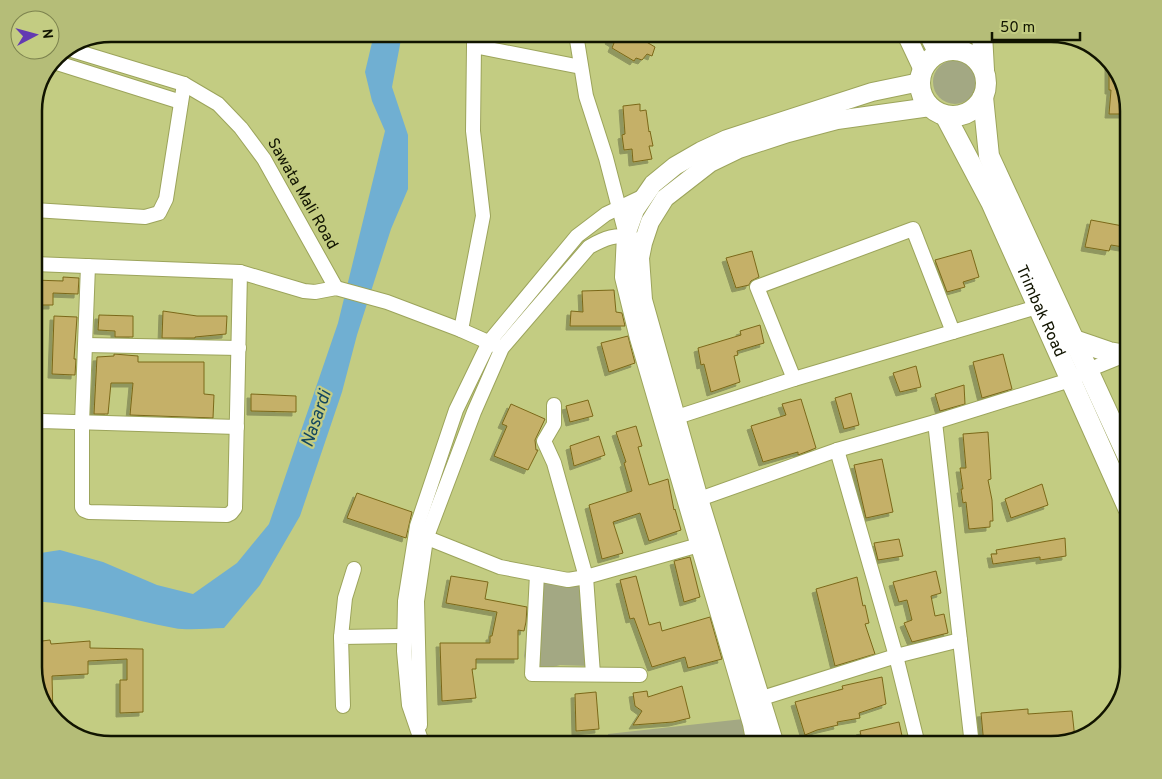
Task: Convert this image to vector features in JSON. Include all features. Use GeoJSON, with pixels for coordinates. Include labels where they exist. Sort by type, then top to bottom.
{"type":"FeatureCollection","features":[{"type":"Feature","properties":{"kind":"highway","name":"Trimbak Road"},"geometry":{"type":"LineString","coordinates":[[982,42],[988,156],[1120,440]]}},
{"type":"Feature","properties":{"kind":"highway"},"geometry":{"type":"LineString","coordinates":[[922,76],[930,60],[947,46],[971,55],[984,70]]}},
{"type":"Feature","properties":{"kind":"highway","name":"Trimbak Road"},"geometry":{"type":"LineString","coordinates":[[922,76],[924,98],[938,112],[991,202],[1120,490]]}},
{"type":"Feature","properties":{"kind":"highway"},"geometry":{"type":"LineString","coordinates":[[938,112],[965,114],[974,110],[984,97]]}},
{"type":"Feature","properties":{"kind":"highway"},"geometry":{"type":"LineString","coordinates":[[1074,340],[1109,352],[1120,353]]}},
{"type":"Feature","properties":{"kind":"main road"},"geometry":{"type":"LineString","coordinates":[[773,736],[762,698],[639,338],[624,277],[626,235],[635,210],[653,184],[675,166],[701,151],[727,139],[922,76],[909,42]]}},
{"type":"Feature","properties":{"kind":"main road"},"geometry":{"type":"LineString","coordinates":[[754,736],[699,545],[694,501],[677,417],[643,300],[640,258],[643,243],[650,222],[665,198],[710,163],[739,149],[788,132],[837,120],[938,112]]}},
{"type":"Feature","properties":{"kind":"street"},"geometry":{"type":"LineString","coordinates":[[461,330],[483,216],[473,131],[474,42]]}},
{"type":"Feature","properties":{"kind":"street"},"geometry":{"type":"LineString","coordinates":[[482,42],[581,67]]}},
{"type":"Feature","properties":{"kind":"street"},"geometry":{"type":"LineString","coordinates":[[577,42],[586,96],[606,158],[626,235]]}},
{"type":"Feature","properties":{"kind":"street","name":"Sawata Mali Road"},"geometry":{"type":"LineString","coordinates":[[78,52],[184,84],[218,104],[241,128],[264,159],[336,288]]}},
{"type":"Feature","properties":{"kind":"street"},"geometry":{"type":"LineString","coordinates":[[62,65],[181,102]]}},
{"type":"Feature","properties":{"kind":"street"},"geometry":{"type":"LineString","coordinates":[[43,211],[145,217],[159,213],[166,199],[184,84]]}},
{"type":"Feature","properties":{"kind":"street"},"geometry":{"type":"LineString","coordinates":[[419,736],[409,705],[403,636],[405,602],[456,410],[489,342],[577,236],[606,214],[644,196]]}},
{"type":"Feature","properties":{"kind":"street"},"geometry":{"type":"LineString","coordinates":[[794,379],[757,287],[913,229],[953,332]]}},
{"type":"Feature","properties":{"kind":"street"},"geometry":{"type":"LineString","coordinates":[[421,736],[417,601],[421,536],[502,348],[588,246],[605,238],[626,235],[643,243]]}},
{"type":"Feature","properties":{"kind":"street"},"geometry":{"type":"LineString","coordinates":[[43,264],[240,272],[315,292],[336,288],[387,302],[502,348]]}},
{"type":"Feature","properties":{"kind":"street"},"geometry":{"type":"LineString","coordinates":[[88,266],[82,423],[82,507],[89,512],[227,515],[235,508],[240,272]]}},
{"type":"Feature","properties":{"kind":"street"},"geometry":{"type":"LineString","coordinates":[[677,417],[794,379],[1037,307]]}},
{"type":"Feature","properties":{"kind":"street"},"geometry":{"type":"LineString","coordinates":[[85,345],[239,348]]}},
{"type":"Feature","properties":{"kind":"street"},"geometry":{"type":"LineString","coordinates":[[694,501],[837,450],[936,422],[1070,380],[1088,370],[1120,357]]}},
{"type":"Feature","properties":{"kind":"street"},"geometry":{"type":"LineString","coordinates":[[554,405],[554,424],[544,441],[554,463],[586,577],[593,674]]}},
{"type":"Feature","properties":{"kind":"street"},"geometry":{"type":"LineString","coordinates":[[43,421],[237,427]]}},
{"type":"Feature","properties":{"kind":"street"},"geometry":{"type":"LineString","coordinates":[[936,422],[969,736]]}},
{"type":"Feature","properties":{"kind":"street"},"geometry":{"type":"LineString","coordinates":[[837,450],[896,656],[916,736]]}},
{"type":"Feature","properties":{"kind":"street"},"geometry":{"type":"LineString","coordinates":[[421,536],[500,567],[568,580],[586,577],[699,545]]}},
{"type":"Feature","properties":{"kind":"street"},"geometry":{"type":"LineString","coordinates":[[343,706],[341,637],[345,598],[354,569]]}},
{"type":"Feature","properties":{"kind":"street"},"geometry":{"type":"LineString","coordinates":[[537,574],[532,674],[640,675]]}},
{"type":"Feature","properties":{"kind":"street"},"geometry":{"type":"LineString","coordinates":[[341,637],[403,636]]}},
{"type":"Feature","properties":{"kind":"street"},"geometry":{"type":"LineString","coordinates":[[762,698],[896,656],[960,640]]}},
{"type":"Feature","properties":{"kind":"green space"},"geometry":{"type":"Polygon","coordinates":[[[955,60],[967,64],[973,70],[977,82],[973,94],[967,100],[955,104],[943,100],[937,94],[933,82],[937,70],[943,64],[955,60]]]}},
{"type":"Feature","properties":{"kind":"green space"},"geometry":{"type":"Polygon","coordinates":[[[545,580],[585,587],[589,666],[560,665],[529,674],[524,656],[532,594],[545,580]]]}},
{"type":"Feature","properties":{"kind":"green space"},"geometry":{"type":"Polygon","coordinates":[[[743,719],[746,736],[608,736],[608,734],[743,719]]]}},
{"type":"Feature","properties":{"kind":"water","name":"Nasardi"},"geometry":{"type":"Polygon","coordinates":[[[372,42],[400,42],[392,87],[408,135],[408,189],[391,229],[357,335],[342,392],[300,516],[260,585],[224,628],[180,629],[87,608],[43,602],[43,553],[60,550],[103,562],[157,585],[193,594],[237,563],[269,524],[338,323],[385,131],[372,101],[365,72],[372,42]]]}},
{"type":"Feature","properties":{"kind":"building"},"geometry":{"type":"Polygon","coordinates":[[[612,42],[647,42],[655,47],[652,56],[647,54],[642,60],[636,58],[634,61],[612,48],[614,43],[612,42]]]}},
{"type":"Feature","properties":{"kind":"building"},"geometry":{"type":"Polygon","coordinates":[[[1109,75],[1116,90],[1120,114],[1109,114],[1111,90],[1109,90],[1109,75]]]}},
{"type":"Feature","properties":{"kind":"building"},"geometry":{"type":"Polygon","coordinates":[[[640,104],[640,111],[646,110],[653,146],[649,146],[652,159],[633,162],[632,149],[624,150],[622,135],[625,134],[623,106],[640,104]]]}},
{"type":"Feature","properties":{"kind":"building"},"geometry":{"type":"Polygon","coordinates":[[[1091,220],[1120,225],[1120,246],[1111,245],[1109,251],[1085,247],[1091,220]]]}},
{"type":"Feature","properties":{"kind":"building"},"geometry":{"type":"Polygon","coordinates":[[[971,250],[979,277],[963,282],[965,287],[947,292],[935,260],[971,250]]]}},
{"type":"Feature","properties":{"kind":"building"},"geometry":{"type":"Polygon","coordinates":[[[752,251],[759,277],[751,281],[749,285],[736,288],[726,258],[752,251]]]}},
{"type":"Feature","properties":{"kind":"building"},"geometry":{"type":"Polygon","coordinates":[[[63,277],[79,278],[78,294],[53,293],[53,305],[43,305],[43,280],[63,281],[63,277]]]}},
{"type":"Feature","properties":{"kind":"building"},"geometry":{"type":"Polygon","coordinates":[[[614,290],[616,312],[622,313],[625,326],[570,326],[571,311],[583,312],[582,291],[614,290]]]}},
{"type":"Feature","properties":{"kind":"building"},"geometry":{"type":"Polygon","coordinates":[[[163,311],[197,316],[227,316],[226,334],[195,338],[162,338],[163,311]]]}},
{"type":"Feature","properties":{"kind":"building"},"geometry":{"type":"Polygon","coordinates":[[[99,315],[133,316],[133,337],[115,337],[115,331],[98,330],[99,315]]]}},
{"type":"Feature","properties":{"kind":"building"},"geometry":{"type":"Polygon","coordinates":[[[54,316],[77,317],[74,359],[76,359],[75,375],[52,374],[54,316]]]}},
{"type":"Feature","properties":{"kind":"building"},"geometry":{"type":"Polygon","coordinates":[[[760,325],[764,343],[737,351],[738,355],[734,356],[740,382],[711,392],[704,364],[701,365],[698,348],[741,335],[740,331],[760,325]]]}},
{"type":"Feature","properties":{"kind":"building"},"geometry":{"type":"Polygon","coordinates":[[[628,336],[635,363],[609,372],[601,343],[628,336]]]}},
{"type":"Feature","properties":{"kind":"building"},"geometry":{"type":"Polygon","coordinates":[[[114,354],[138,356],[138,362],[204,362],[204,394],[214,395],[213,418],[130,415],[133,383],[111,383],[108,414],[94,414],[97,357],[114,356],[114,354]]]}},
{"type":"Feature","properties":{"kind":"building"},"geometry":{"type":"Polygon","coordinates":[[[1003,354],[1012,389],[982,398],[973,362],[1003,354]]]}},
{"type":"Feature","properties":{"kind":"building"},"geometry":{"type":"Polygon","coordinates":[[[916,366],[921,387],[900,392],[893,373],[916,366]]]}},
{"type":"Feature","properties":{"kind":"building"},"geometry":{"type":"Polygon","coordinates":[[[964,385],[965,404],[940,411],[935,394],[964,385]]]}},
{"type":"Feature","properties":{"kind":"building"},"geometry":{"type":"Polygon","coordinates":[[[851,393],[859,425],[844,429],[835,398],[851,393]]]}},
{"type":"Feature","properties":{"kind":"building"},"geometry":{"type":"Polygon","coordinates":[[[251,394],[296,396],[296,412],[251,411],[251,394]]]}},
{"type":"Feature","properties":{"kind":"building"},"geometry":{"type":"Polygon","coordinates":[[[801,399],[816,448],[798,455],[798,452],[763,462],[751,426],[786,415],[782,404],[801,399]]]}},
{"type":"Feature","properties":{"kind":"building"},"geometry":{"type":"Polygon","coordinates":[[[588,400],[593,416],[570,422],[566,406],[588,400]]]}},
{"type":"Feature","properties":{"kind":"building"},"geometry":{"type":"Polygon","coordinates":[[[511,404],[545,419],[535,440],[536,450],[538,450],[528,470],[494,456],[507,426],[502,424],[511,404]]]}},
{"type":"Feature","properties":{"kind":"building"},"geometry":{"type":"Polygon","coordinates":[[[636,426],[642,446],[638,447],[649,485],[668,479],[674,510],[681,530],[649,541],[640,513],[613,522],[623,553],[602,559],[589,505],[632,491],[624,463],[626,462],[616,432],[636,426]]]}},
{"type":"Feature","properties":{"kind":"building"},"geometry":{"type":"Polygon","coordinates":[[[988,432],[991,479],[988,480],[992,500],[993,521],[990,521],[990,527],[969,529],[966,502],[963,503],[961,489],[963,489],[960,468],[966,468],[963,434],[988,432]]]}},
{"type":"Feature","properties":{"kind":"building"},"geometry":{"type":"Polygon","coordinates":[[[599,436],[605,455],[574,466],[570,446],[599,436]]]}},
{"type":"Feature","properties":{"kind":"building"},"geometry":{"type":"Polygon","coordinates":[[[882,459],[893,512],[866,518],[854,465],[882,459]]]}},
{"type":"Feature","properties":{"kind":"building"},"geometry":{"type":"Polygon","coordinates":[[[1042,484],[1048,505],[1011,518],[1005,499],[1042,484]]]}},
{"type":"Feature","properties":{"kind":"building"},"geometry":{"type":"Polygon","coordinates":[[[357,493],[412,512],[406,538],[347,518],[357,493]]]}},
{"type":"Feature","properties":{"kind":"building"},"geometry":{"type":"Polygon","coordinates":[[[1065,538],[1066,556],[1040,560],[1040,557],[993,564],[991,554],[997,554],[996,550],[1065,538]]]}},
{"type":"Feature","properties":{"kind":"building"},"geometry":{"type":"Polygon","coordinates":[[[899,539],[903,556],[878,560],[874,543],[899,539]]]}},
{"type":"Feature","properties":{"kind":"building"},"geometry":{"type":"Polygon","coordinates":[[[690,557],[700,597],[684,602],[674,561],[690,557]]]}},
{"type":"Feature","properties":{"kind":"building"},"geometry":{"type":"Polygon","coordinates":[[[936,571],[941,593],[931,596],[935,616],[944,614],[948,633],[912,642],[904,623],[912,620],[907,600],[899,602],[893,582],[936,571]]]}},
{"type":"Feature","properties":{"kind":"building"},"geometry":{"type":"Polygon","coordinates":[[[451,576],[488,582],[485,599],[527,607],[526,622],[524,631],[518,630],[518,659],[476,659],[476,669],[472,669],[476,698],[442,701],[440,643],[490,643],[490,636],[492,636],[497,612],[446,603],[451,576]]]}},
{"type":"Feature","properties":{"kind":"building"},"geometry":{"type":"Polygon","coordinates":[[[636,576],[649,625],[660,622],[662,631],[710,617],[722,659],[688,668],[685,657],[652,667],[634,618],[630,619],[620,580],[636,576]]]}},
{"type":"Feature","properties":{"kind":"building"},"geometry":{"type":"Polygon","coordinates":[[[857,577],[863,606],[865,605],[869,623],[865,624],[875,654],[835,666],[816,589],[857,577]]]}},
{"type":"Feature","properties":{"kind":"building"},"geometry":{"type":"Polygon","coordinates":[[[50,640],[51,644],[90,641],[90,648],[143,649],[143,712],[120,713],[120,680],[127,680],[127,659],[88,661],[88,674],[52,676],[53,703],[44,681],[43,641],[50,640]]]}},
{"type":"Feature","properties":{"kind":"building"},"geometry":{"type":"Polygon","coordinates":[[[882,677],[886,704],[859,713],[860,718],[837,722],[838,725],[805,735],[795,702],[843,689],[842,686],[882,677]]]}},
{"type":"Feature","properties":{"kind":"building"},"geometry":{"type":"Polygon","coordinates":[[[682,686],[690,718],[673,722],[633,725],[642,711],[635,706],[633,693],[647,691],[648,697],[682,686]]]}},
{"type":"Feature","properties":{"kind":"building"},"geometry":{"type":"Polygon","coordinates":[[[596,692],[599,729],[576,731],[575,694],[596,692]]]}},
{"type":"Feature","properties":{"kind":"building"},"geometry":{"type":"Polygon","coordinates":[[[1028,709],[1028,714],[1072,711],[1074,732],[1059,736],[983,736],[981,713],[1028,709]]]}},
{"type":"Feature","properties":{"kind":"building"},"geometry":{"type":"Polygon","coordinates":[[[899,722],[902,736],[861,736],[860,731],[899,722]]]}}]}
